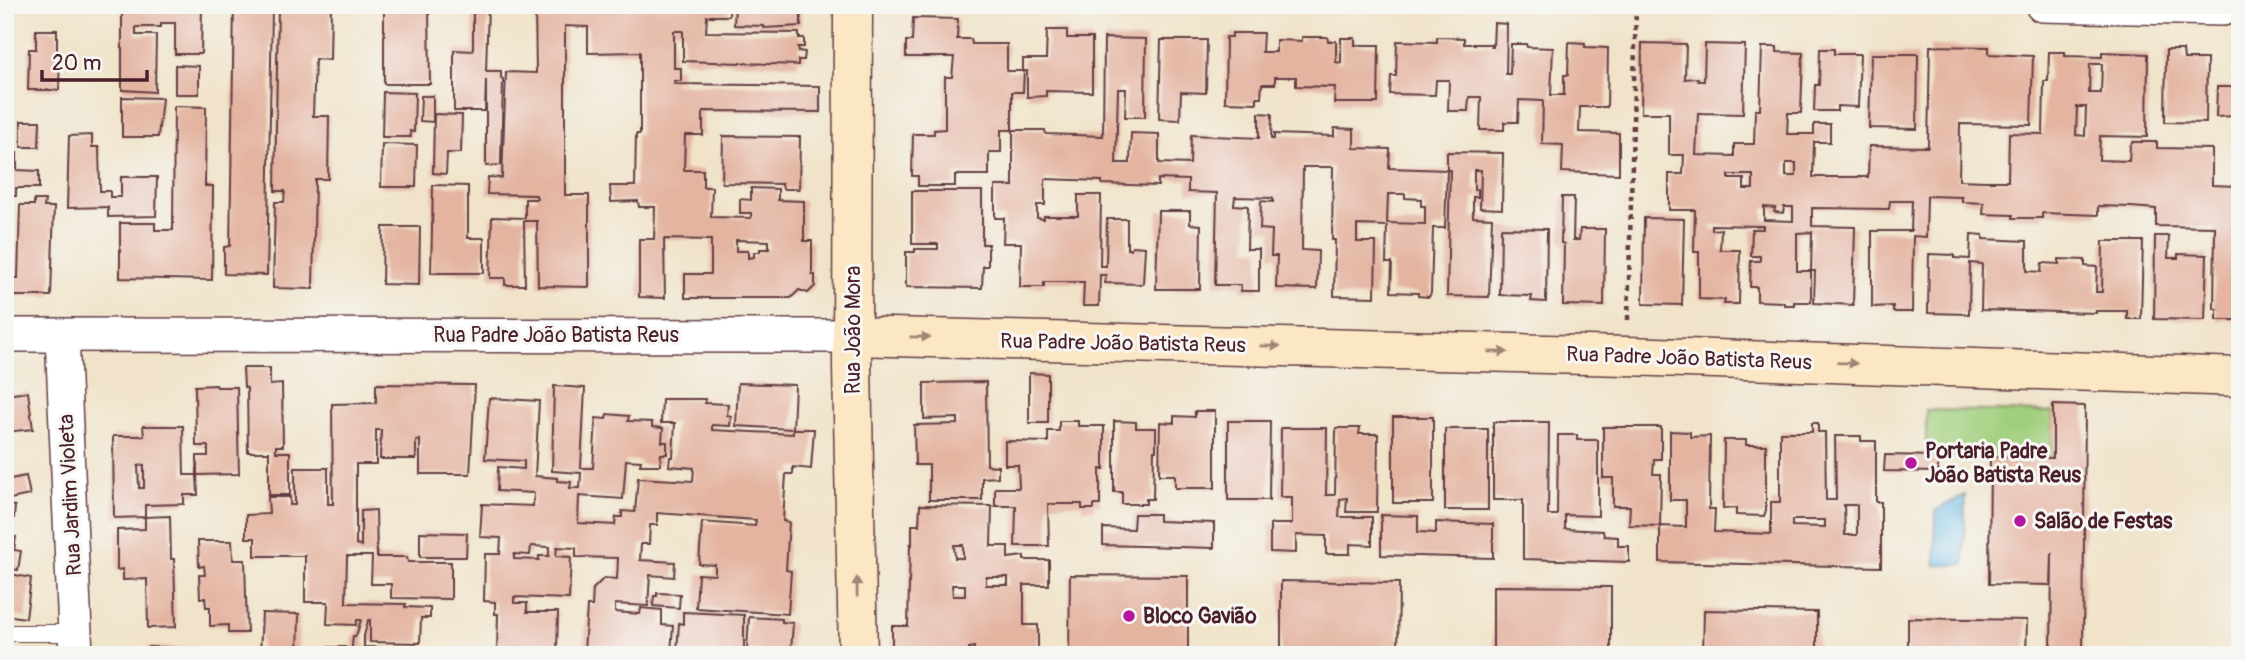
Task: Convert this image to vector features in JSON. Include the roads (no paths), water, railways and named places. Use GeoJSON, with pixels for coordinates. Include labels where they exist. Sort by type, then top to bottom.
{"type":"FeatureCollection","features":[{"type":"Feature","properties":{"kind":"street","name":"Rua João Mora"},"geometry":{"type":"LineString","coordinates":[[853,5],[852,336],[858,655]]}},
{"type":"Feature","properties":{"kind":"street"},"geometry":{"type":"LineString","coordinates":[[2042,5],[2223,9],[2232,5]]}},
{"type":"Feature","properties":{"kind":"street","name":"Rua Padre João Batista Reus"},"geometry":{"type":"LineString","coordinates":[[5,335],[852,336],[1627,356],[2240,377]]}},
{"type":"Feature","properties":{"kind":"street","name":"Rua Jardim Violeta"},"geometry":{"type":"LineString","coordinates":[[62,335],[76,644]]}},
{"type":"Feature","properties":{"kind":"lane"},"geometry":{"type":"LineString","coordinates":[[5,633],[76,644]]}},
{"type":"Feature","properties":{"kind":"water"},"geometry":{"type":"Polygon","coordinates":[[[1965,495],[1964,565],[1935,565],[1936,510],[1965,495]]]}},
{"type":"Feature","properties":{"kind":"place","name":"Portaria Padre João Batista Reus"},"geometry":{"type":"Point","coordinates":[1911,463]}},
{"type":"Feature","properties":{"kind":"place","name":"Salão de Festas"},"geometry":{"type":"Point","coordinates":[2020,521]}},
{"type":"Feature","properties":{"kind":"place","name":"Bloco Gavião"},"geometry":{"type":"Point","coordinates":[1129,616]}}]}
